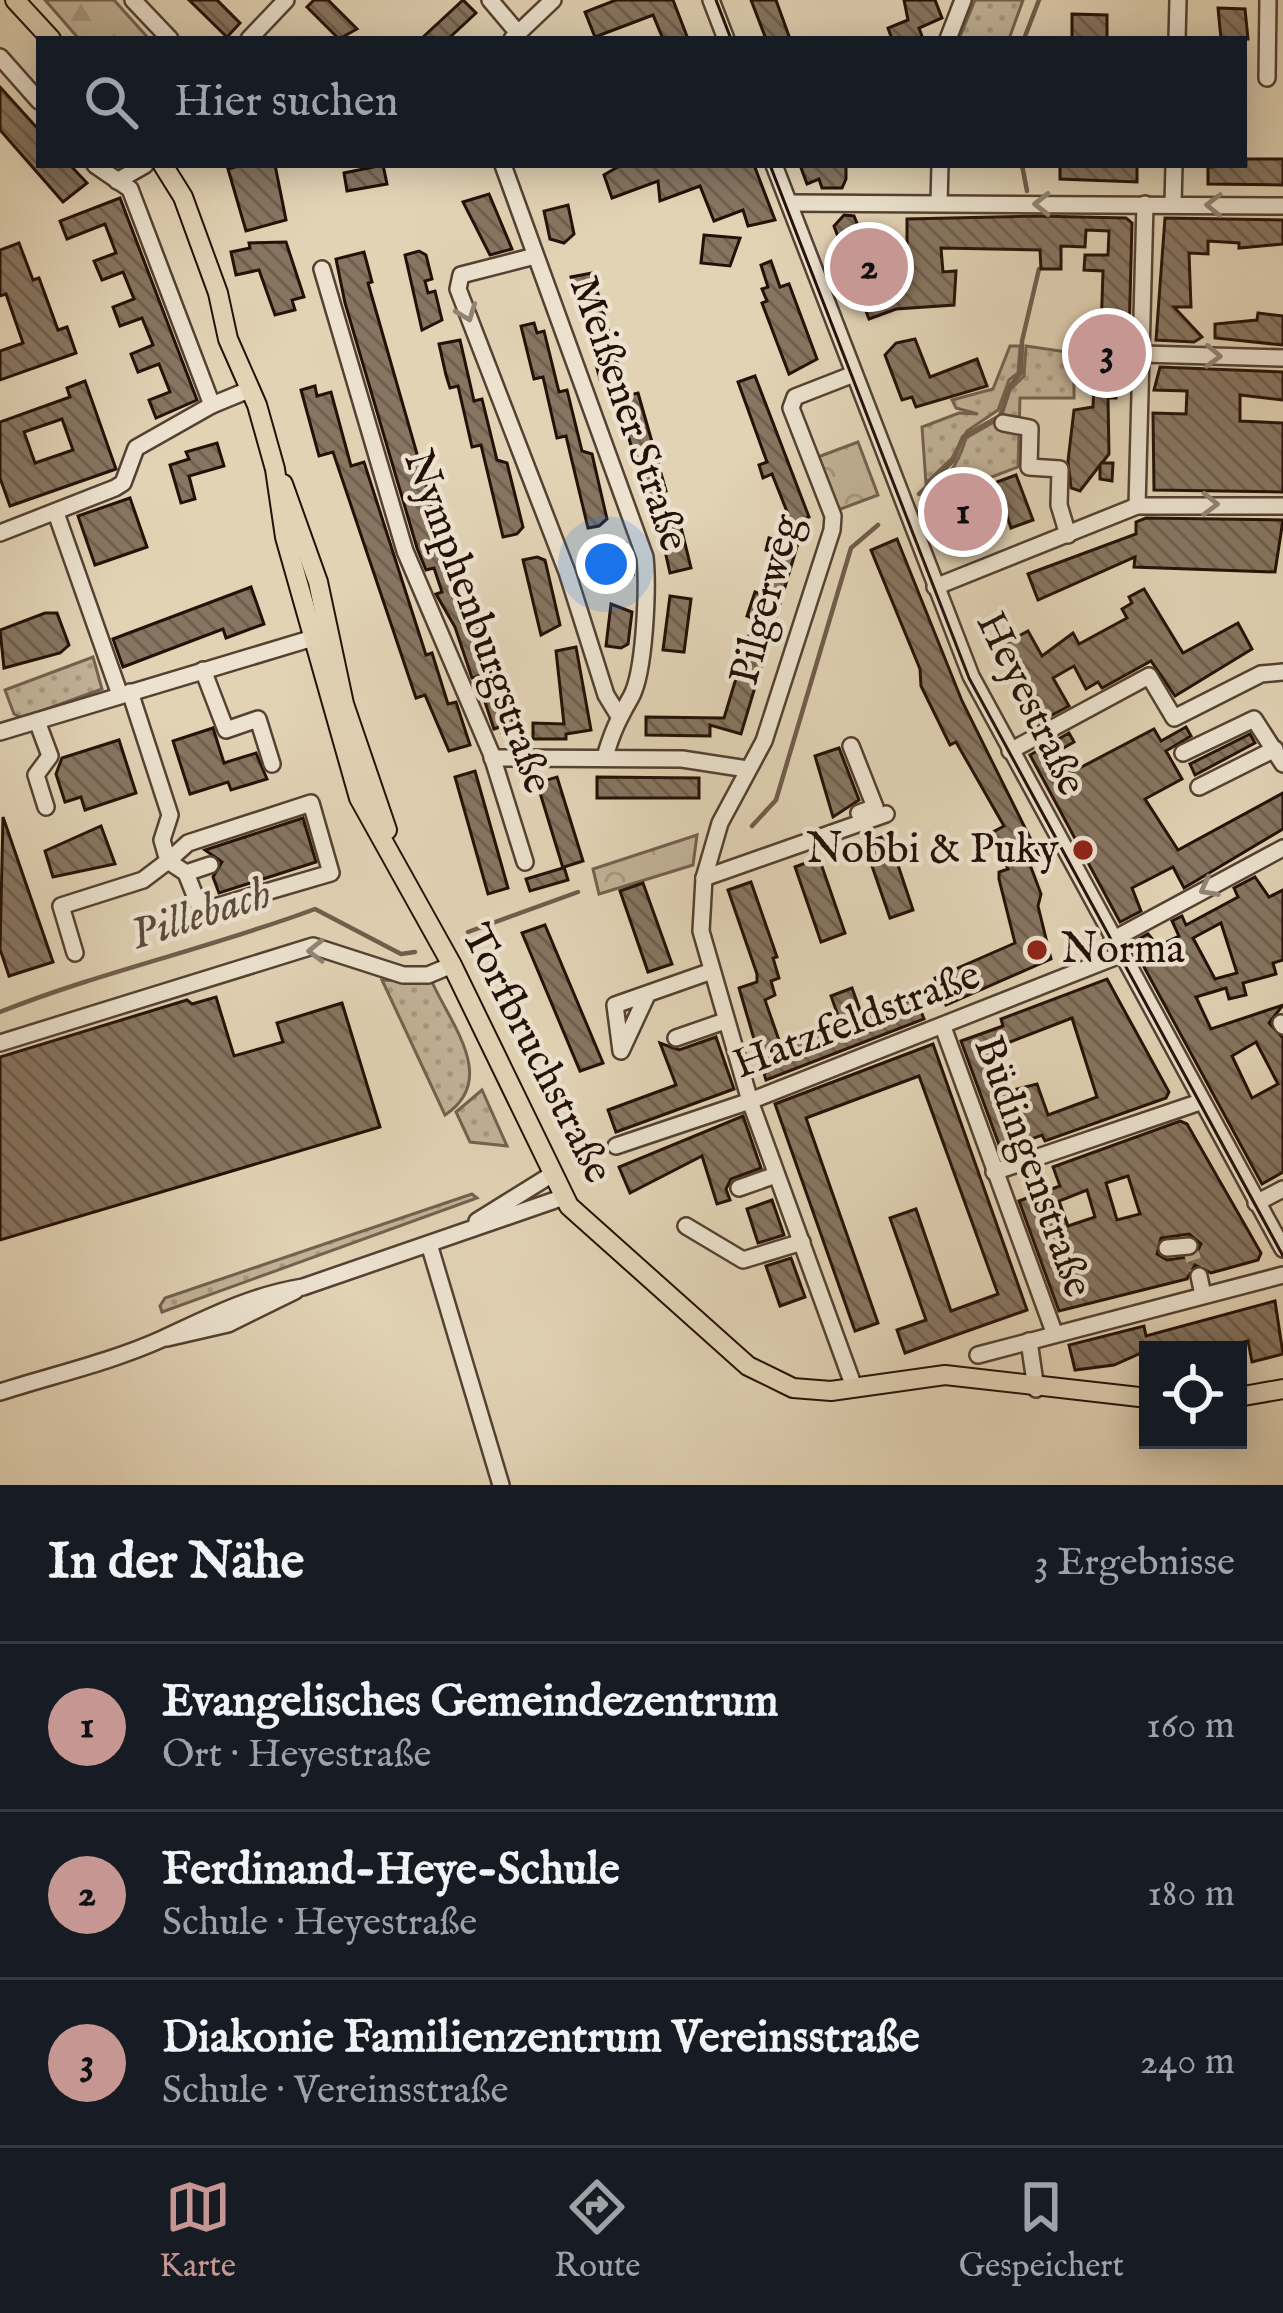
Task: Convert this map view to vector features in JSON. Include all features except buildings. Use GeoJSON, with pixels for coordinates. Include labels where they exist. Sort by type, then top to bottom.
{"type":"FeatureCollection","features":[{"type":"Feature","properties":{"kind":"main road"},"geometry":{"type":"LineString","coordinates":[[15,0],[49,36]]}},
{"type":"Feature","properties":{"kind":"main road","name":"Torfbruchstraße"},"geometry":{"type":"LineString","coordinates":[[165,168],[183,197],[218,293],[240,334],[250,387],[275,469],[285,537],[359,798],[452,965],[551,1175],[585,1225],[748,1366],[802,1391],[854,1388],[924,1375],[1139,1397]]}},
{"type":"Feature","properties":{"kind":"main road","name":"Torfbruchstraße"},"geometry":{"type":"LineString","coordinates":[[275,469],[295,508],[332,632],[344,704],[401,871]]}},
{"type":"Feature","properties":{"kind":"main road"},"geometry":{"type":"LineString","coordinates":[[295,508],[293,536],[315,614],[313,638],[325,649],[344,704]]}},
{"type":"Feature","properties":{"kind":"main road"},"geometry":{"type":"LineString","coordinates":[[1247,1396],[1281,1390]]}},
{"type":"Feature","properties":{"kind":"street"},"geometry":{"type":"LineString","coordinates":[[133,0],[167,36]]}},
{"type":"Feature","properties":{"kind":"street"},"geometry":{"type":"LineString","coordinates":[[252,36],[286,0]]}},
{"type":"Feature","properties":{"kind":"street"},"geometry":{"type":"LineString","coordinates":[[490,0],[515,36],[554,0]]}},
{"type":"Feature","properties":{"kind":"street"},"geometry":{"type":"LineString","coordinates":[[711,0],[725,36]]}},
{"type":"Feature","properties":{"kind":"street"},"geometry":{"type":"LineString","coordinates":[[949,36],[963,0]]}},
{"type":"Feature","properties":{"kind":"street"},"geometry":{"type":"LineString","coordinates":[[1177,36],[1178,0]]}},
{"type":"Feature","properties":{"kind":"street"},"geometry":{"type":"LineString","coordinates":[[1267,77],[1268,0]]}},
{"type":"Feature","properties":{"kind":"street"},"geometry":{"type":"LineString","coordinates":[[0,57],[36,98]]}},
{"type":"Feature","properties":{"kind":"street"},"geometry":{"type":"LineString","coordinates":[[98,168],[130,189],[212,405]]}},
{"type":"Feature","properties":{"kind":"street"},"geometry":{"type":"LineString","coordinates":[[117,181],[140,168]]}},
{"type":"Feature","properties":{"kind":"street","name":"Meißener Straße"},"geometry":{"type":"LineString","coordinates":[[504,168],[645,557],[649,605],[633,694],[617,713],[605,757]]}},
{"type":"Feature","properties":{"kind":"street","name":"Heyestraße"},"geometry":{"type":"LineString","coordinates":[[775,168],[971,676],[1282,1249]]}},
{"type":"Feature","properties":{"kind":"street"},"geometry":{"type":"LineString","coordinates":[[939,203],[940,168]]}},
{"type":"Feature","properties":{"kind":"street"},"geometry":{"type":"LineString","coordinates":[[1173,205],[1174,168]]}},
{"type":"Feature","properties":{"kind":"street"},"geometry":{"type":"LineString","coordinates":[[789,203],[1283,206]]}},
{"type":"Feature","properties":{"kind":"street"},"geometry":{"type":"LineString","coordinates":[[1137,506],[1145,204]]}},
{"type":"Feature","properties":{"kind":"street"},"geometry":{"type":"LineString","coordinates":[[535,256],[467,273],[458,280],[458,290],[572,587],[606,695],[617,713]]}},
{"type":"Feature","properties":{"kind":"street","name":"Nymphenburgstraße"},"geometry":{"type":"LineString","coordinates":[[322,269],[404,551],[492,758],[525,862]]}},
{"type":"Feature","properties":{"kind":"street"},"geometry":{"type":"LineString","coordinates":[[1143,353],[1283,358]]}},
{"type":"Feature","properties":{"kind":"street","name":"Pilgerweg"},"geometry":{"type":"LineString","coordinates":[[854,374],[795,397],[791,408],[833,516],[764,741],[720,823],[704,878],[701,931],[709,972],[751,1101],[854,1388]]}},
{"type":"Feature","properties":{"kind":"street"},"geometry":{"type":"LineString","coordinates":[[0,533],[123,483],[132,453],[250,387]]}},
{"type":"Feature","properties":{"kind":"street"},"geometry":{"type":"LineString","coordinates":[[1003,423],[1030,428],[1029,467],[1060,469],[1059,505],[1068,535]]}},
{"type":"Feature","properties":{"kind":"street"},"geometry":{"type":"LineString","coordinates":[[935,587],[1137,506],[1283,506]]}},
{"type":"Feature","properties":{"kind":"street"},"geometry":{"type":"LineString","coordinates":[[56,512],[170,815],[162,840],[168,861],[186,873],[201,911],[295,888],[331,872],[310,803],[188,843],[168,861],[143,880],[61,906],[75,953]]}},
{"type":"Feature","properties":{"kind":"street"},"geometry":{"type":"LineString","coordinates":[[0,732],[313,638]]}},
{"type":"Feature","properties":{"kind":"street"},"geometry":{"type":"LineString","coordinates":[[203,670],[226,730],[258,719],[272,764]]}},
{"type":"Feature","properties":{"kind":"street"},"geometry":{"type":"LineString","coordinates":[[1010,751],[1149,676],[1174,718],[1262,674],[1283,672]]}},
{"type":"Feature","properties":{"kind":"street"},"geometry":{"type":"LineString","coordinates":[[1184,753],[1254,719],[1279,757],[1199,788]]}},
{"type":"Feature","properties":{"kind":"street"},"geometry":{"type":"LineString","coordinates":[[37,721],[50,756],[36,775],[46,807]]}},
{"type":"Feature","properties":{"kind":"street"},"geometry":{"type":"LineString","coordinates":[[847,828],[843,820],[875,807],[851,746]]}},
{"type":"Feature","properties":{"kind":"street"},"geometry":{"type":"LineString","coordinates":[[492,758],[605,757],[747,769]]}},
{"type":"Feature","properties":{"kind":"street"},"geometry":{"type":"LineString","coordinates":[[704,878],[886,814]]}},
{"type":"Feature","properties":{"kind":"street","name":"Hatzfeldstraße"},"geometry":{"type":"LineString","coordinates":[[616,1146],[751,1101],[944,1027],[1116,947],[1283,848]]}},
{"type":"Feature","properties":{"kind":"street"},"geometry":{"type":"LineString","coordinates":[[186,873],[210,865]]}},
{"type":"Feature","properties":{"kind":"street"},"geometry":{"type":"LineString","coordinates":[[0,1043],[313,946],[403,975],[428,975],[452,965]]}},
{"type":"Feature","properties":{"kind":"street"},"geometry":{"type":"LineString","coordinates":[[646,995],[709,972]]}},
{"type":"Feature","properties":{"kind":"street"},"geometry":{"type":"LineString","coordinates":[[676,1038],[725,1022]]}},
{"type":"Feature","properties":{"kind":"street","name":"Büdingenstraße"},"geometry":{"type":"LineString","coordinates":[[944,1027],[1054,1332]]}},
{"type":"Feature","properties":{"kind":"street"},"geometry":{"type":"LineString","coordinates":[[994,1172],[1200,1102]]}},
{"type":"Feature","properties":{"kind":"street"},"geometry":{"type":"LineString","coordinates":[[464,1229],[551,1175]]}},
{"type":"Feature","properties":{"kind":"street"},"geometry":{"type":"LineString","coordinates":[[740,1188],[776,1175]]}},
{"type":"Feature","properties":{"kind":"street"},"geometry":{"type":"LineString","coordinates":[[1256,1203],[1283,1189]]}},
{"type":"Feature","properties":{"kind":"street"},"geometry":{"type":"LineString","coordinates":[[0,1392],[164,1338],[194,1320],[268,1293],[303,1287],[564,1197]]}},
{"type":"Feature","properties":{"kind":"street"},"geometry":{"type":"LineString","coordinates":[[686,1226],[743,1260],[802,1242]]}},
{"type":"Feature","properties":{"kind":"street"},"geometry":{"type":"LineString","coordinates":[[429,1244],[501,1485]]}},
{"type":"Feature","properties":{"kind":"street"},"geometry":{"type":"LineString","coordinates":[[1167,1248],[1189,1246]]}},
{"type":"Feature","properties":{"kind":"street"},"geometry":{"type":"LineString","coordinates":[[978,1355],[1283,1275]]}},
{"type":"Feature","properties":{"kind":"street"},"geometry":{"type":"LineString","coordinates":[[1198,1276],[1203,1295]]}},
{"type":"Feature","properties":{"kind":"street"},"geometry":{"type":"LineString","coordinates":[[1029,1341],[1036,1389]]}},
{"type":"Feature","properties":{"kind":"green space"},"geometry":{"type":"Polygon","coordinates":[[[45,0],[114,0],[146,36],[76,36],[45,0]]]}},
{"type":"Feature","properties":{"kind":"green space"},"geometry":{"type":"Polygon","coordinates":[[[975,0],[1023,0],[1010,36],[960,36],[975,0]]]}},
{"type":"Feature","properties":{"kind":"green space"},"geometry":{"type":"Polygon","coordinates":[[[1010,346],[1020,346],[1018,373],[1009,380],[998,410],[967,431],[952,458],[926,483],[922,427],[959,413],[978,414],[956,408],[952,400],[993,389],[1010,346]]]}},
{"type":"Feature","properties":{"kind":"green space"},"geometry":{"type":"Polygon","coordinates":[[[1026,346],[1074,353],[1074,398],[1020,398],[1018,467],[932,500],[928,490],[948,475],[966,438],[1001,418],[1010,390],[1024,376],[1026,346]]]}},
{"type":"Feature","properties":{"kind":"green space"},"geometry":{"type":"Polygon","coordinates":[[[858,442],[878,495],[838,510],[818,457],[858,442]]]}},
{"type":"Feature","properties":{"kind":"green space"},"geometry":{"type":"Polygon","coordinates":[[[93,657],[102,689],[22,718],[14,714],[5,690],[93,657]]]}},
{"type":"Feature","properties":{"kind":"green space"},"geometry":{"type":"Polygon","coordinates":[[[697,835],[693,865],[599,894],[593,869],[697,835]]]}},
{"type":"Feature","properties":{"kind":"green space"},"geometry":{"type":"Polygon","coordinates":[[[382,980],[432,982],[459,1034],[469,1069],[468,1086],[445,1115],[382,980]]]}},
{"type":"Feature","properties":{"kind":"green space"},"geometry":{"type":"Polygon","coordinates":[[[482,1090],[507,1146],[470,1142],[456,1112],[482,1090]]]}},
{"type":"Feature","properties":{"kind":"green space"},"geometry":{"type":"Polygon","coordinates":[[[472,1194],[477,1198],[162,1312],[165,1298],[472,1194]]]}},
{"type":"Feature","properties":{"kind":"waterway","name":"Pillebach"},"geometry":{"type":"LineString","coordinates":[[1025,36],[1039,0]]}},
{"type":"Feature","properties":{"kind":"waterway","name":"Pillebach"},"geometry":{"type":"LineString","coordinates":[[1023,168],[1027,191]]}},
{"type":"Feature","properties":{"kind":"waterway","name":"Pillebach"},"geometry":{"type":"LineString","coordinates":[[919,494],[953,461],[963,437],[1000,416],[1010,386],[1021,373],[1022,341],[1039,269]]}},
{"type":"Feature","properties":{"kind":"waterway","name":"Pillebach"},"geometry":{"type":"LineString","coordinates":[[752,826],[776,800],[851,548],[878,525]]}},
{"type":"Feature","properties":{"kind":"waterway","name":"Pillebach"},"geometry":{"type":"LineString","coordinates":[[468,932],[578,892]]}},
{"type":"Feature","properties":{"kind":"waterway","name":"Pillebach"},"geometry":{"type":"LineString","coordinates":[[0,1012],[315,909],[401,954],[415,952]]}},
{"type":"Feature","properties":{"kind":"tunnel"},"geometry":{"type":"LineString","coordinates":[[1189,1246],[1199,1276]]}},
{"type":"Feature","properties":{"kind":"tram line"},"geometry":{"type":"LineString","coordinates":[[716,0],[730,36]]}},
{"type":"Feature","properties":{"kind":"tram line"},"geometry":{"type":"LineString","coordinates":[[771,168],[969,678],[1283,1256]]}},
{"type":"Feature","properties":{"kind":"place","name":"Ferdinand-Heye-Schule"},"geometry":{"type":"Point","coordinates":[869,267]}},
{"type":"Feature","properties":{"kind":"place","name":"Diakonie Familienzentrum Vereinsstraße"},"geometry":{"type":"Point","coordinates":[1107,353]}},
{"type":"Feature","properties":{"kind":"place","name":"Evangelisches Gemeindezentrum"},"geometry":{"type":"Point","coordinates":[963,512]}},
{"type":"Feature","properties":{"kind":"place","name":"Nobbi & Puky"},"geometry":{"type":"Point","coordinates":[1083,850]}},
{"type":"Feature","properties":{"kind":"place","name":"Norma"},"geometry":{"type":"Point","coordinates":[1037,950]}}]}
